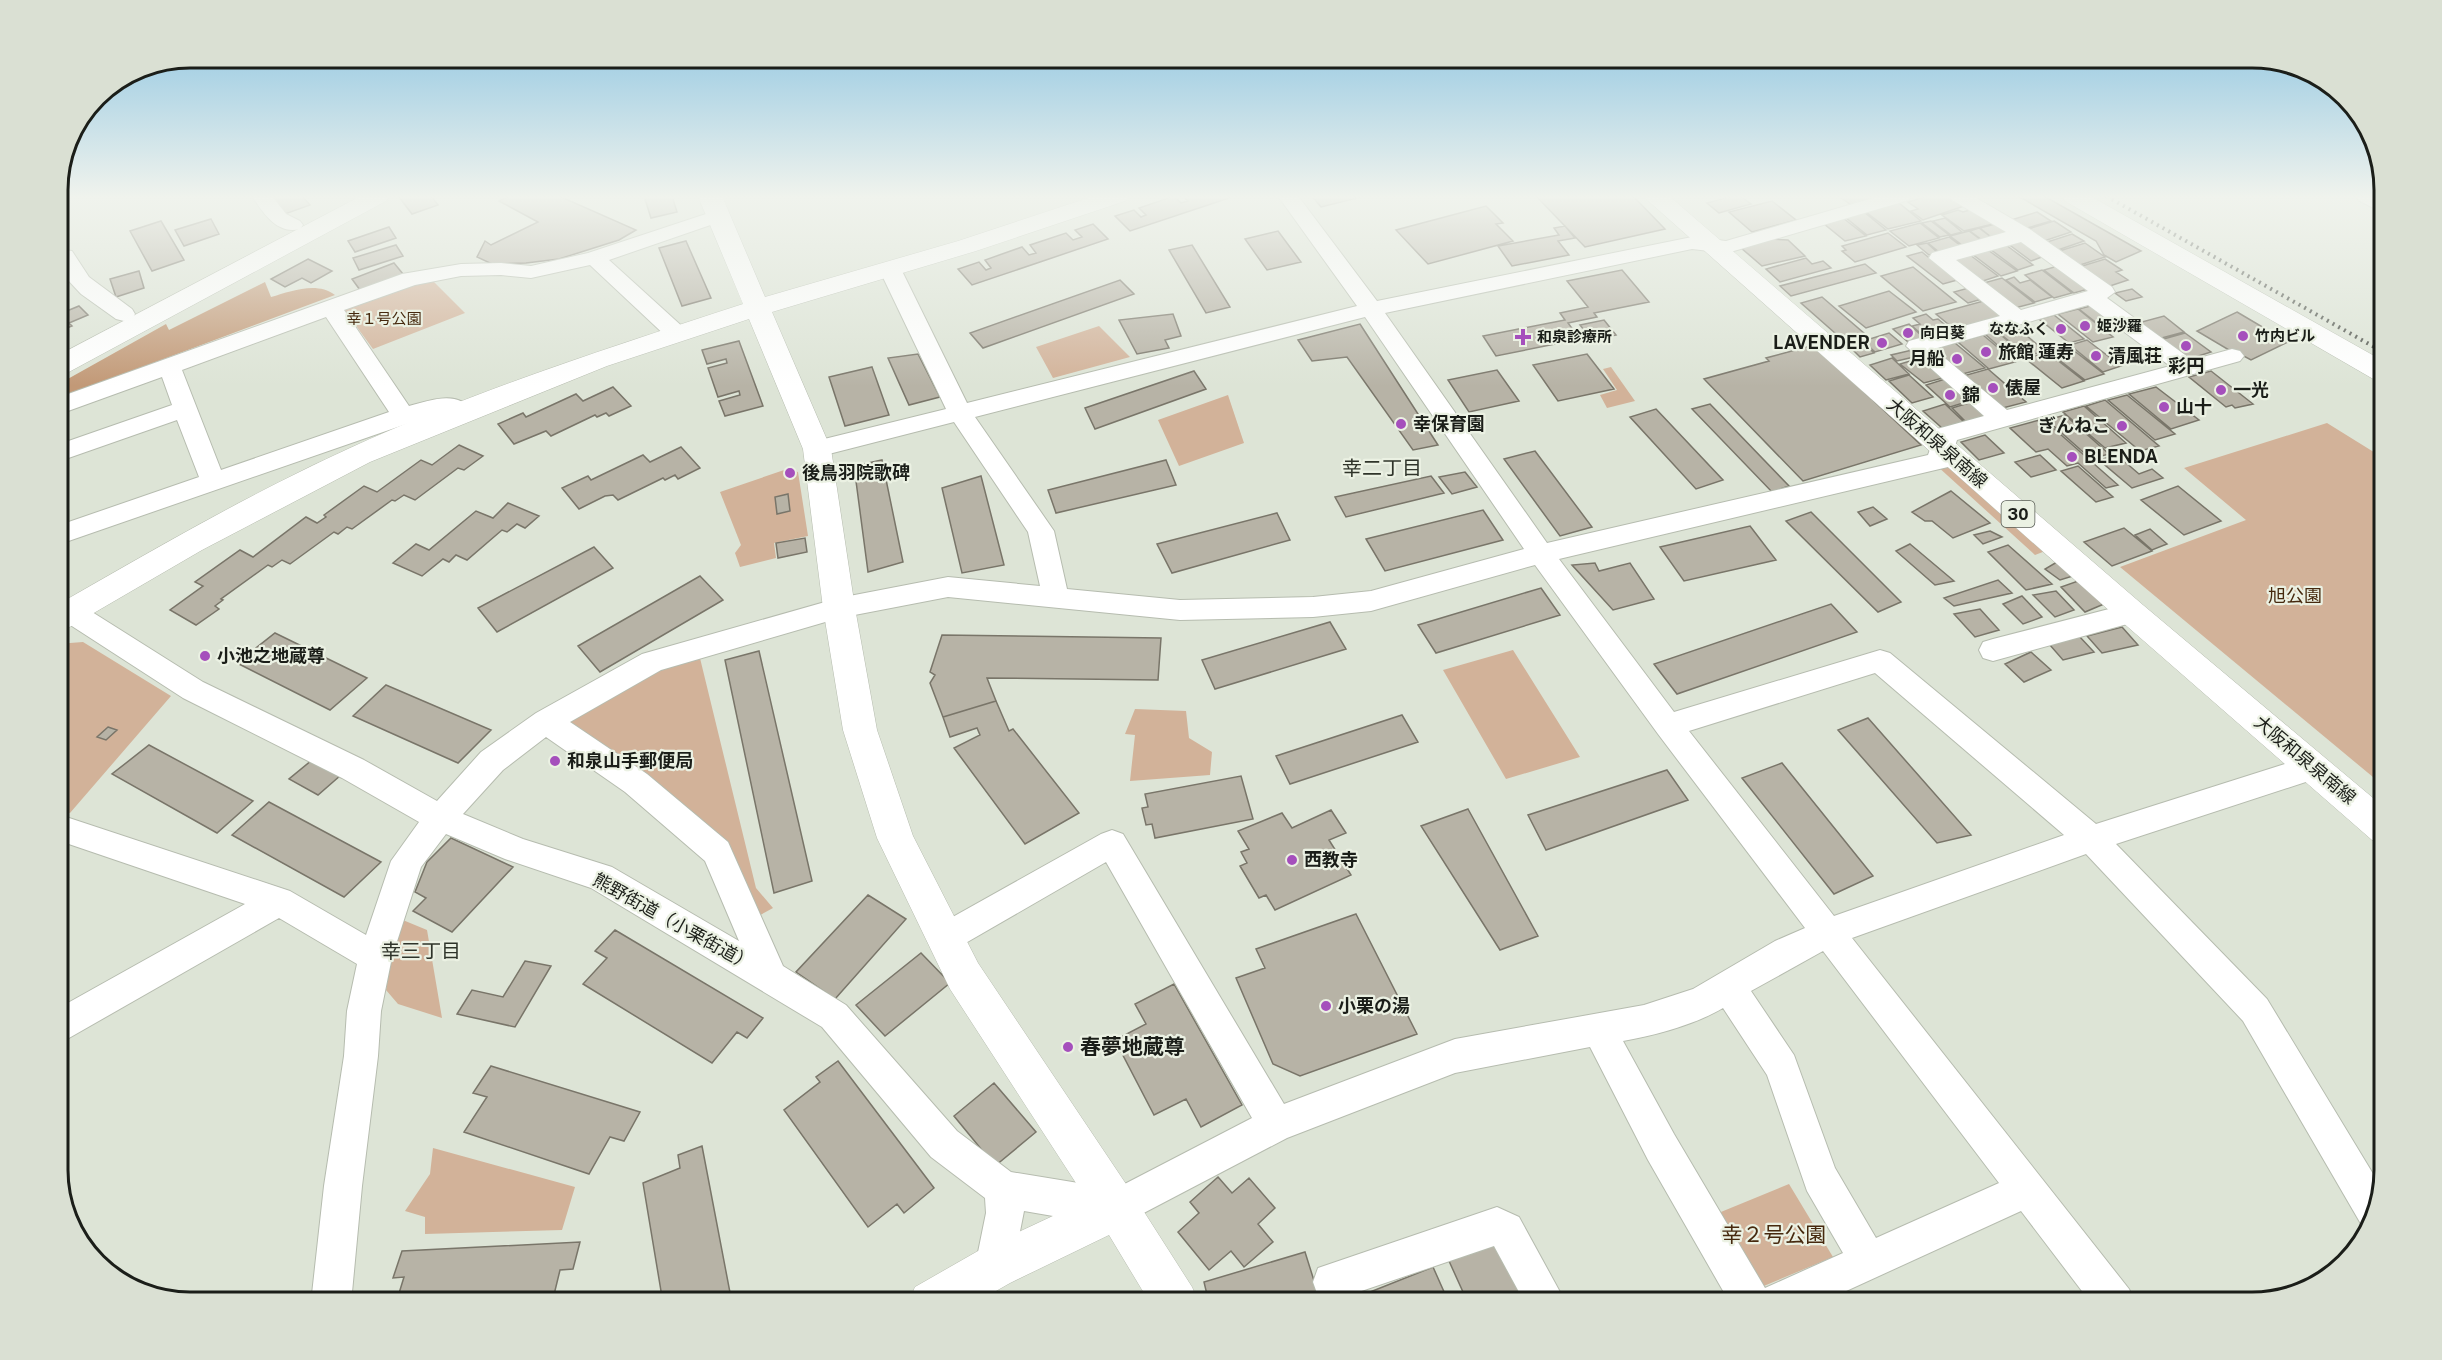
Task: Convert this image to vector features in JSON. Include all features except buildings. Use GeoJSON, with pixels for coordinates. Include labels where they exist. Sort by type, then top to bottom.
{"type":"FeatureCollection","features":[{"type":"Feature","properties":{"kind":"street"},"geometry":{"type":"LineString","coordinates":[[68,343],[228,259]]}},
{"type":"Feature","properties":{"kind":"street"},"geometry":{"type":"LineString","coordinates":[[68,361],[259,259]]}},
{"type":"Feature","properties":{"kind":"street"},"geometry":{"type":"LineString","coordinates":[[68,403],[410,279],[460,270],[501,269],[531,272],[587,259]]}},
{"type":"Feature","properties":{"kind":"street"},"geometry":{"type":"LineString","coordinates":[[596,259],[677,334]]}},
{"type":"Feature","properties":{"kind":"street"},"geometry":{"type":"LineString","coordinates":[[736,259],[817,449],[839,608],[860,730],[895,838],[964,976],[1117,1208],[1169,1292]]}},
{"type":"Feature","properties":{"kind":"street"},"geometry":{"type":"LineString","coordinates":[[68,611],[191,542],[360,455],[598,360],[756,308],[918,259]]}},
{"type":"Feature","properties":{"kind":"street"},"geometry":{"type":"LineString","coordinates":[[1335,259],[1541,554],[1668,726],[2106,1292]]}},
{"type":"Feature","properties":{"kind":"street"},"geometry":{"type":"LineString","coordinates":[[817,449],[1371,309],[1612,259]]}},
{"type":"Feature","properties":{"kind":"street","name":"大阪和泉泉南線"},"geometry":{"type":"LineString","coordinates":[[1728,259],[2132,613],[2374,820]]}},
{"type":"Feature","properties":{"kind":"street"},"geometry":{"type":"LineString","coordinates":[[1942,259],[2017,318]]}},
{"type":"Feature","properties":{"kind":"street"},"geometry":{"type":"LineString","coordinates":[[2001,418],[1917,346],[2104,292],[2059,259]]}},
{"type":"Feature","properties":{"kind":"street"},"geometry":{"type":"LineString","coordinates":[[2184,259],[2374,368]]}},
{"type":"Feature","properties":{"kind":"street"},"geometry":{"type":"LineString","coordinates":[[68,266],[77,278],[124,314]]}},
{"type":"Feature","properties":{"kind":"street"},"geometry":{"type":"LineString","coordinates":[[891,268],[960,413],[1041,531],[1056,598]]}},
{"type":"Feature","properties":{"kind":"street"},"geometry":{"type":"LineString","coordinates":[[2091,297],[2187,368]]}},
{"type":"Feature","properties":{"kind":"street"},"geometry":{"type":"LineString","coordinates":[[331,307],[403,416]]}},
{"type":"Feature","properties":{"kind":"street"},"geometry":{"type":"LineString","coordinates":[[332,1292],[343,1186],[361,1056],[364,1011],[375,957],[407,861],[440,818],[492,761],[546,721],[652,662],[839,608],[948,587],[1180,610],[1312,607],[1371,601],[1541,554],[1940,461],[1946,435],[2232,356]]}},
{"type":"Feature","properties":{"kind":"street"},"geometry":{"type":"LineString","coordinates":[[169,366],[213,481]]}},
{"type":"Feature","properties":{"kind":"street"},"geometry":{"type":"LineString","coordinates":[[68,532],[403,416],[446,404],[462,413]]}},
{"type":"Feature","properties":{"kind":"street"},"geometry":{"type":"LineString","coordinates":[[68,450],[186,408]]}},
{"type":"Feature","properties":{"kind":"street"},"geometry":{"type":"LineString","coordinates":[[1993,650],[2132,613]]}},
{"type":"Feature","properties":{"kind":"street","name":"熊野街道（小栗街道）"},"geometry":{"type":"LineString","coordinates":[[68,616],[92,624],[193,690],[353,769],[440,818],[516,850],[601,877],[771,977],[834,1016],[944,1144],[1003,1189],[1117,1208]]}},
{"type":"Feature","properties":{"kind":"street"},"geometry":{"type":"LineString","coordinates":[[1668,726],[1880,660],[2091,839],[2255,1010],[2370,1203]]}},
{"type":"Feature","properties":{"kind":"street"},"geometry":{"type":"LineString","coordinates":[[546,721],[636,783],[717,852],[771,977]]}},
{"type":"Feature","properties":{"kind":"street"},"geometry":{"type":"LineString","coordinates":[[950,1292],[994,1267],[1117,1208],[1276,1125],[1455,1056],[1644,1021],[1702,1002],[1786,952],[1827,933],[2091,839],[2313,767]]}},
{"type":"Feature","properties":{"kind":"street"},"geometry":{"type":"LineString","coordinates":[[68,831],[279,901],[375,957]]}},
{"type":"Feature","properties":{"kind":"street"},"geometry":{"type":"LineString","coordinates":[[945,938],[1112,843],[1276,1125]]}},
{"type":"Feature","properties":{"kind":"street"},"geometry":{"type":"LineString","coordinates":[[68,1021],[279,901]]}},
{"type":"Feature","properties":{"kind":"street"},"geometry":{"type":"LineString","coordinates":[[1729,988],[1782,1067],[1820,1178],[1869,1262]]}},
{"type":"Feature","properties":{"kind":"street"},"geometry":{"type":"LineString","coordinates":[[1598,1028],[1661,1147],[1746,1292]]}},
{"type":"Feature","properties":{"kind":"street"},"geometry":{"type":"LineString","coordinates":[[994,1267],[1005,1213],[1003,1189]]}},
{"type":"Feature","properties":{"kind":"street"},"geometry":{"type":"LineString","coordinates":[[1801,1292],[2026,1190]]}},
{"type":"Feature","properties":{"kind":"street"},"geometry":{"type":"LineString","coordinates":[[1332,1282],[1497,1226],[1506,1230],[1540,1292]]}},
{"type":"Feature","properties":{"kind":"green space","name":"幸１号公園"},"geometry":{"type":"Polygon","coordinates":[[[432,280],[465,313],[373,349],[343,308],[432,280]]]}},
{"type":"Feature","properties":{"kind":"green space"},"geometry":{"type":"Polygon","coordinates":[[[1099,326],[1130,357],[1053,378],[1036,347],[1099,326]]]}},
{"type":"Feature","properties":{"kind":"green space"},"geometry":{"type":"Polygon","coordinates":[[[1611,367],[1635,401],[1607,408],[1600,395],[1617,390],[1603,369],[1611,367]]]}},
{"type":"Feature","properties":{"kind":"green space"},"geometry":{"type":"Polygon","coordinates":[[[1228,395],[1244,443],[1179,466],[1158,420],[1228,395]]]}},
{"type":"Feature","properties":{"kind":"green space","name":"旭公園"},"geometry":{"type":"Polygon","coordinates":[[[2327,423],[2374,452],[2374,778],[2120,567],[2246,520],[2184,468],[2327,423]]]}},
{"type":"Feature","properties":{"kind":"green space"},"geometry":{"type":"Polygon","coordinates":[[[1955,460],[2053,548],[2035,555],[1936,465],[1955,460]]]}},
{"type":"Feature","properties":{"kind":"green space"},"geometry":{"type":"Polygon","coordinates":[[[787,469],[798,472],[808,536],[774,543],[776,558],[740,567],[735,553],[741,545],[720,492],[787,469]]]}},
{"type":"Feature","properties":{"kind":"green space"},"geometry":{"type":"Polygon","coordinates":[[[83,642],[171,696],[70,813],[68,813],[68,643],[83,642]]]}},
{"type":"Feature","properties":{"kind":"green space"},"geometry":{"type":"Polygon","coordinates":[[[1513,650],[1580,757],[1506,779],[1443,670],[1513,650]]]}},
{"type":"Feature","properties":{"kind":"green space"},"geometry":{"type":"Polygon","coordinates":[[[699,654],[756,888],[773,908],[753,919],[724,848],[552,718],[659,664],[699,654]]]}},
{"type":"Feature","properties":{"kind":"green space"},"geometry":{"type":"Polygon","coordinates":[[[1135,709],[1186,711],[1189,738],[1212,752],[1210,775],[1130,781],[1135,735],[1125,734],[1135,709]]]}},
{"type":"Feature","properties":{"kind":"green space"},"geometry":{"type":"Polygon","coordinates":[[[398,918],[427,930],[442,1018],[398,1004],[386,990],[398,918]]]}},
{"type":"Feature","properties":{"kind":"green space"},"geometry":{"type":"Polygon","coordinates":[[[433,1148],[575,1187],[562,1230],[425,1234],[425,1217],[405,1211],[430,1174],[433,1148]]]}},
{"type":"Feature","properties":{"kind":"green space","name":"幸２号公園"},"geometry":{"type":"Polygon","coordinates":[[[1789,1184],[1833,1257],[1759,1288],[1716,1214],[1789,1184]]]}},
{"type":"Feature","properties":{"kind":"shaded area"},"geometry":{"type":"Polygon","coordinates":[[[265,282],[271,297],[304,288],[320,289],[335,295],[68,395],[68,379],[166,324],[169,330],[265,282]]]}},
{"type":"Feature","properties":{"kind":"railway"},"geometry":{"type":"LineString","coordinates":[[2219,259],[2374,347]]}},
{"type":"Feature","properties":{"kind":"place","name":"姫沙羅"},"geometry":{"type":"Point","coordinates":[2085,326]}},
{"type":"Feature","properties":{"kind":"place","name":"ななふく"},"geometry":{"type":"Point","coordinates":[2061,329]}},
{"type":"Feature","properties":{"kind":"place","name":"向日葵"},"geometry":{"type":"Point","coordinates":[1908,333]}},
{"type":"Feature","properties":{"kind":"place","name":"竹内ビル"},"geometry":{"type":"Point","coordinates":[2243,336]}},
{"type":"Feature","properties":{"kind":"place","name":"和泉診療所"},"geometry":{"type":"Point","coordinates":[1523,337]}},
{"type":"Feature","properties":{"kind":"place","name":"LAVENDER"},"geometry":{"type":"Point","coordinates":[1882,343]}},
{"type":"Feature","properties":{"kind":"place","name":"彩円"},"geometry":{"type":"Point","coordinates":[2186,346]}},
{"type":"Feature","properties":{"kind":"place","name":"旅館 蓮寿"},"geometry":{"type":"Point","coordinates":[1986,352]}},
{"type":"Feature","properties":{"kind":"place","name":"清風荘"},"geometry":{"type":"Point","coordinates":[2096,356]}},
{"type":"Feature","properties":{"kind":"place","name":"月船"},"geometry":{"type":"Point","coordinates":[1957,359]}},
{"type":"Feature","properties":{"kind":"place","name":"俵屋"},"geometry":{"type":"Point","coordinates":[1993,388]}},
{"type":"Feature","properties":{"kind":"place","name":"一光"},"geometry":{"type":"Point","coordinates":[2221,390]}},
{"type":"Feature","properties":{"kind":"place","name":"錦"},"geometry":{"type":"Point","coordinates":[1950,395]}},
{"type":"Feature","properties":{"kind":"place","name":"山十"},"geometry":{"type":"Point","coordinates":[2164,407]}},
{"type":"Feature","properties":{"kind":"place","name":"幸保育園"},"geometry":{"type":"Point","coordinates":[1401,424]}},
{"type":"Feature","properties":{"kind":"place","name":"ぎんねこ"},"geometry":{"type":"Point","coordinates":[2122,426]}},
{"type":"Feature","properties":{"kind":"place","name":"BLENDA"},"geometry":{"type":"Point","coordinates":[2072,457]}},
{"type":"Feature","properties":{"kind":"place","name":"後鳥羽院歌碑"},"geometry":{"type":"Point","coordinates":[790,473]}},
{"type":"Feature","properties":{"kind":"place","name":"小池之地蔵尊"},"geometry":{"type":"Point","coordinates":[205,656]}},
{"type":"Feature","properties":{"kind":"place","name":"和泉山手郵便局"},"geometry":{"type":"Point","coordinates":[555,761]}},
{"type":"Feature","properties":{"kind":"place","name":"西教寺"},"geometry":{"type":"Point","coordinates":[1292,860]}},
{"type":"Feature","properties":{"kind":"place","name":"小栗の湯"},"geometry":{"type":"Point","coordinates":[1326,1006]}},
{"type":"Feature","properties":{"kind":"place","name":"春夢地蔵尊"},"geometry":{"type":"Point","coordinates":[1068,1047]}},
{"type":"Feature","properties":{"kind":"district","name":"幸二丁目"},"geometry":{"type":"Point","coordinates":[1382,468]}},
{"type":"Feature","properties":{"kind":"district","name":"幸三丁目"},"geometry":{"type":"Point","coordinates":[421,951]}}]}
